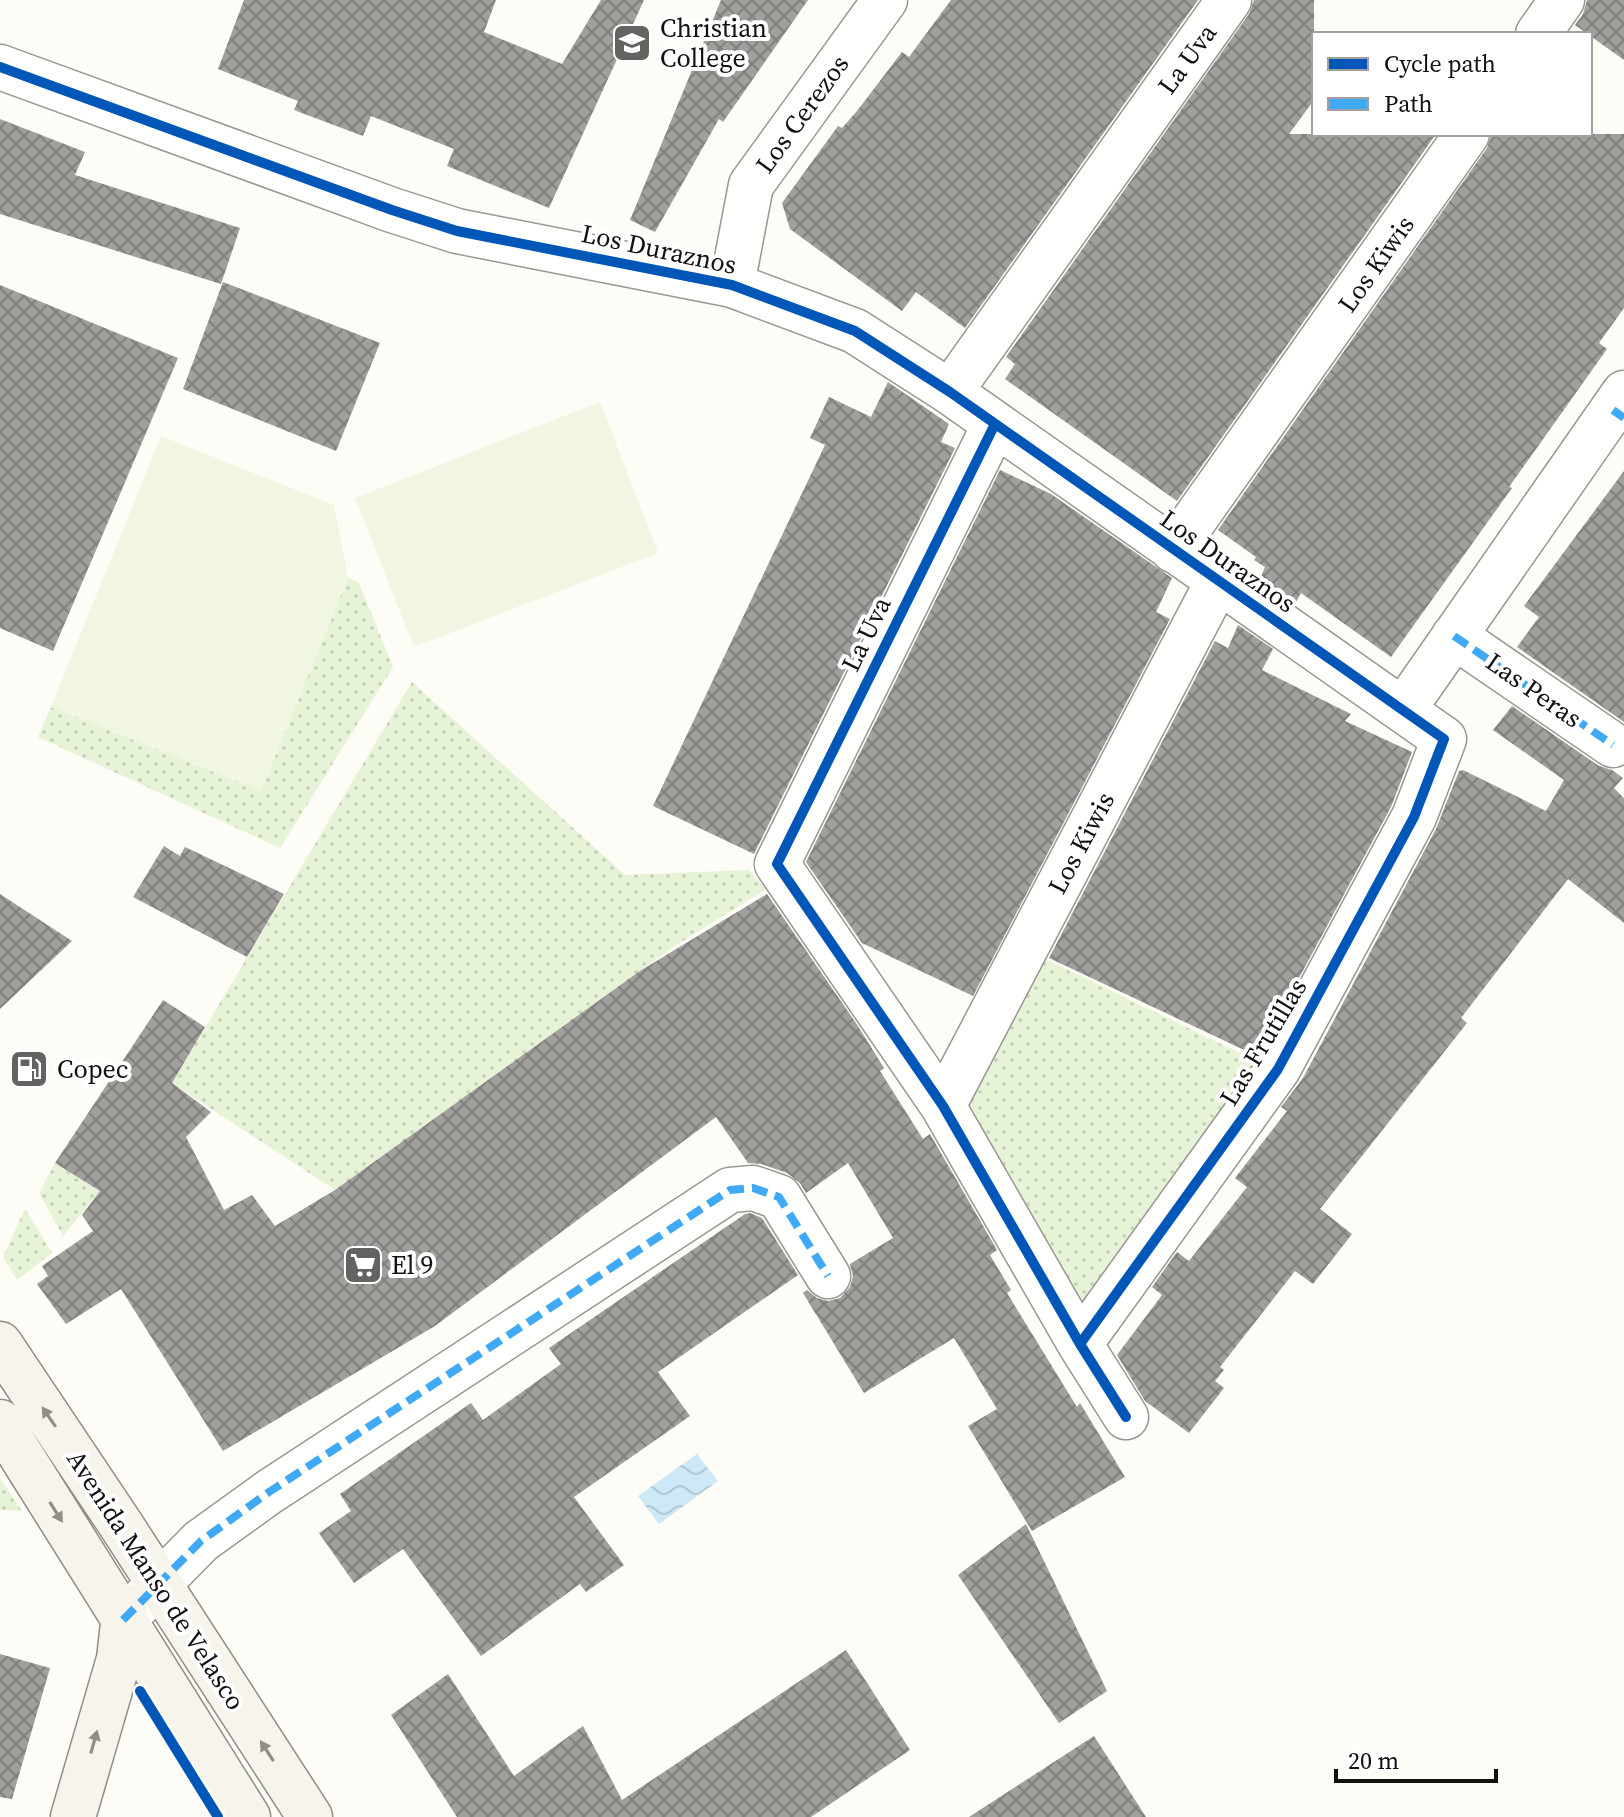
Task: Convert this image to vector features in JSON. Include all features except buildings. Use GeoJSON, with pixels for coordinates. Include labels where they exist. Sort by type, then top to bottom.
{"type":"FeatureCollection","features":[{"type":"Feature","properties":{"kind":"main road","name":"Avenida Manso de Velasco"},"geometry":{"type":"LineString","coordinates":[[0,1344],[310,1817]]}},
{"type":"Feature","properties":{"kind":"main road","name":"Avenida Manso de Velasco"},"geometry":{"type":"LineString","coordinates":[[0,1422],[248,1817]]}},
{"type":"Feature","properties":{"kind":"main road"},"geometry":{"type":"LineString","coordinates":[[73,1817],[119,1659],[127,1587],[121,1525]]}},
{"type":"Feature","properties":{"kind":"main road"},"geometry":{"type":"LineString","coordinates":[[106,1700],[140,1691],[170,1694]]}},
{"type":"Feature","properties":{"kind":"street","name":"Los Cerezos"},"geometry":{"type":"LineString","coordinates":[[732,285],[751,185],[885,0]]}},
{"type":"Feature","properties":{"kind":"street","name":"La Uva"},"geometry":{"type":"LineString","coordinates":[[950,392],[1229,0]]}},
{"type":"Feature","properties":{"kind":"street"},"geometry":{"type":"LineString","coordinates":[[1539,32],[1562,0]]}},
{"type":"Feature","properties":{"kind":"street","name":"Los Duraznos"},"geometry":{"type":"LineString","coordinates":[[0,67],[377,205],[457,231],[732,285],[855,331],[950,392],[1444,739]]}},
{"type":"Feature","properties":{"kind":"street","name":"Los Kiwis"},"geometry":{"type":"LineString","coordinates":[[1173,550],[1466,136]]}},
{"type":"Feature","properties":{"kind":"street"},"geometry":{"type":"LineString","coordinates":[[1403,710],[1620,407]]}},
{"type":"Feature","properties":{"kind":"street","name":"La Uva"},"geometry":{"type":"LineString","coordinates":[[943,1106],[777,864],[995,424]]}},
{"type":"Feature","properties":{"kind":"street","name":"Los Kiwis"},"geometry":{"type":"LineString","coordinates":[[943,1106],[1218,581]]}},
{"type":"Feature","properties":{"kind":"street","name":"Las Peras"},"geometry":{"type":"LineString","coordinates":[[1454,636],[1613,745]]}},
{"type":"Feature","properties":{"kind":"street","name":"Las Frutillas"},"geometry":{"type":"LineString","coordinates":[[1080,1344],[1278,1069],[1414,817],[1444,739]]}},
{"type":"Feature","properties":{"kind":"street"},"geometry":{"type":"LineString","coordinates":[[943,1106],[1080,1344],[1126,1417]]}},
{"type":"Feature","properties":{"kind":"street"},"geometry":{"type":"LineString","coordinates":[[123,1620],[201,1541],[269,1492],[730,1190],[753,1188],[779,1197],[828,1276]]}},
{"type":"Feature","properties":{"kind":"green space"},"geometry":{"type":"Polygon","coordinates":[[[600,402],[658,553],[414,647],[355,498],[600,402]]]}},
{"type":"Feature","properties":{"kind":"green space"},"geometry":{"type":"Polygon","coordinates":[[[161,436],[334,505],[348,578],[261,791],[51,707],[161,436]]]}},
{"type":"Feature","properties":{"kind":"green space"},"geometry":{"type":"Polygon","coordinates":[[[348,578],[359,583],[393,667],[280,848],[38,737],[51,707],[261,791],[348,578]]]}},
{"type":"Feature","properties":{"kind":"green space"},"geometry":{"type":"Polygon","coordinates":[[[412,682],[625,875],[749,870],[766,889],[670,949],[583,1015],[335,1190],[172,1083],[412,682]]]}},
{"type":"Feature","properties":{"kind":"green space"},"geometry":{"type":"Polygon","coordinates":[[[1035,954],[1269,1067],[1083,1304],[1071,1303],[967,1119],[972,1088],[1035,954]]]}},
{"type":"Feature","properties":{"kind":"green space"},"geometry":{"type":"Polygon","coordinates":[[[55,1163],[100,1191],[63,1236],[39,1193],[55,1163]]]}},
{"type":"Feature","properties":{"kind":"green space"},"geometry":{"type":"Polygon","coordinates":[[[25,1209],[52,1253],[17,1280],[3,1257],[25,1209]]]}},
{"type":"Feature","properties":{"kind":"green space"},"geometry":{"type":"Polygon","coordinates":[[[0,1478],[22,1511],[0,1510],[0,1478]]]}},
{"type":"Feature","properties":{"kind":"water"},"geometry":{"type":"Polygon","coordinates":[[[697,1454],[718,1481],[659,1524],[638,1496],[697,1454]]]}},
{"type":"Feature","properties":{"kind":"marked path"},"geometry":{"type":"LineString","coordinates":[[1613,410],[1624,418]]}},
{"type":"Feature","properties":{"kind":"marked path"},"geometry":{"type":"LineString","coordinates":[[1454,636],[1613,745]]}},
{"type":"Feature","properties":{"kind":"marked path"},"geometry":{"type":"LineString","coordinates":[[123,1620],[201,1541],[269,1492],[730,1190],[753,1188],[779,1197],[828,1276]]}},
{"type":"Feature","properties":{"kind":"cycle path"},"geometry":{"type":"LineString","coordinates":[[0,67],[457,231],[732,285],[855,331],[950,392],[1444,739],[1414,817],[1278,1069],[1080,1344]]}},
{"type":"Feature","properties":{"kind":"cycle path"},"geometry":{"type":"LineString","coordinates":[[995,424],[777,864],[943,1106],[1080,1344],[1126,1417]]}},
{"type":"Feature","properties":{"kind":"cycle path"},"geometry":{"type":"LineString","coordinates":[[140,1691],[218,1817]]}},
{"type":"Feature","properties":{"kind":"place","name":"Christian College"},"geometry":{"type":"Point","coordinates":[632,43]}},
{"type":"Feature","properties":{"kind":"place","name":"Copec"},"geometry":{"type":"Point","coordinates":[29,1069]}},
{"type":"Feature","properties":{"kind":"place","name":"El 9"},"geometry":{"type":"Point","coordinates":[363,1265]}}]}
